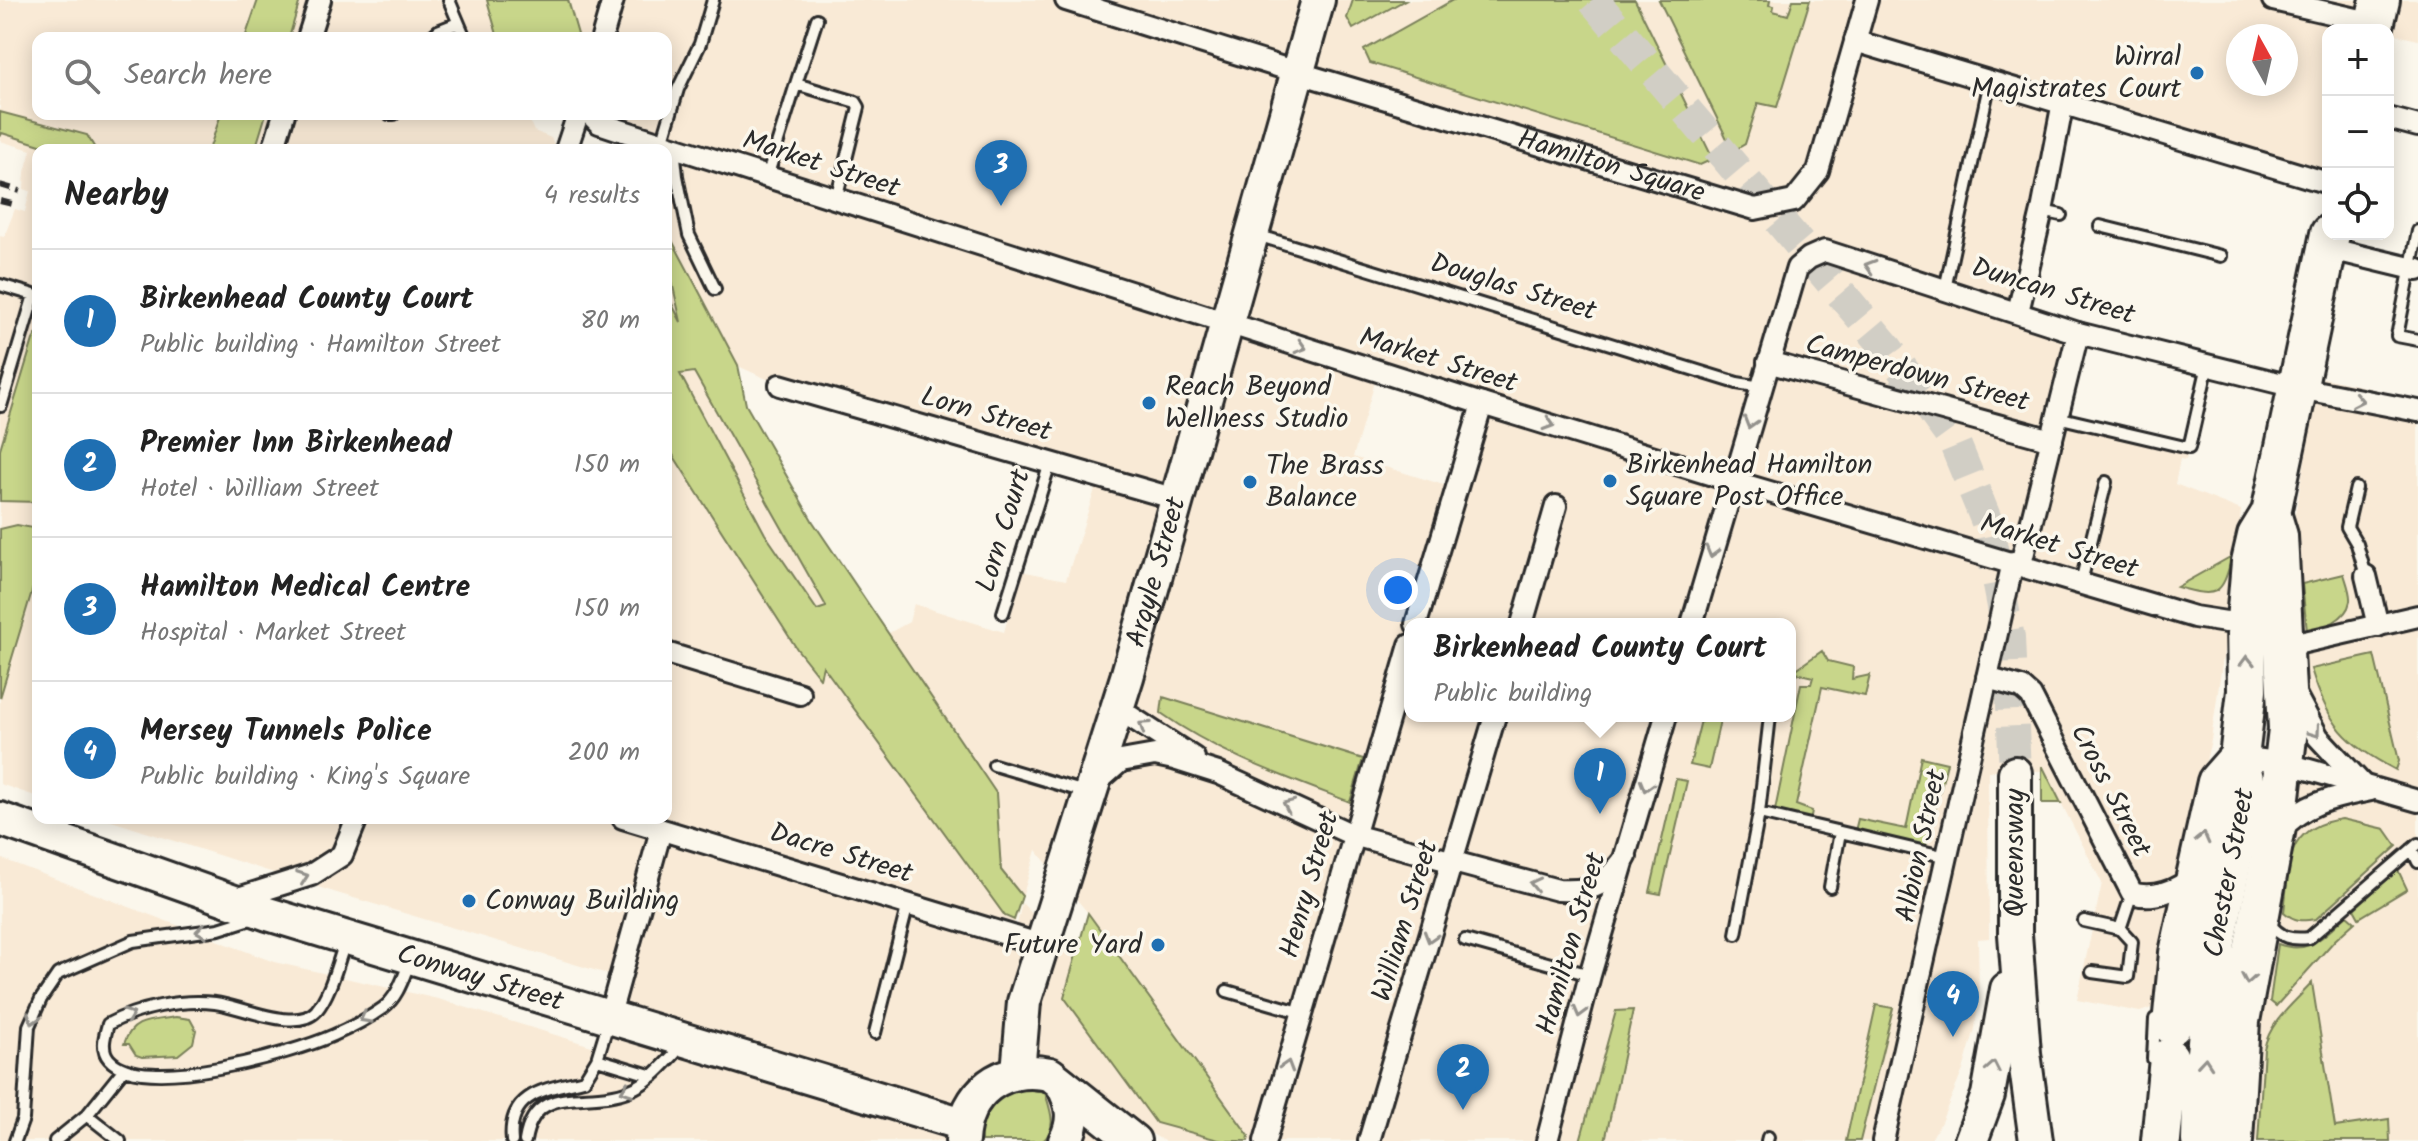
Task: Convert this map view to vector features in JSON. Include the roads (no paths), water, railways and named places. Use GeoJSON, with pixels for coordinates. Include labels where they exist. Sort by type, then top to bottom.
{"type":"FeatureCollection","features":[{"type":"Feature","properties":{"kind":"highway","name":"Chester Street"},"geometry":{"type":"LineString","coordinates":[[2233,1141],[2240,1021],[2285,763],[2288,711],[2274,638],[2278,536],[2271,513],[2328,241]]}},
{"type":"Feature","properties":{"kind":"highway","name":"Chester Street"},"geometry":{"type":"LineString","coordinates":[[2201,1141],[2216,942],[2246,788],[2239,757],[2247,691],[2274,638]]}},
{"type":"Feature","properties":{"kind":"highway"},"geometry":{"type":"LineString","coordinates":[[2161,1141],[2162,1042],[2172,970],[2217,782],[2239,757]]}},
{"type":"Feature","properties":{"kind":"main road"},"geometry":{"type":"LineString","coordinates":[[1296,72],[1318,0]]}},
{"type":"Feature","properties":{"kind":"main road","name":"Argyle Street"},"geometry":{"type":"LineString","coordinates":[[1018,1072],[1024,1002],[1117,708],[1296,72]]}},
{"type":"Feature","properties":{"kind":"main road","name":"Queensway"},"geometry":{"type":"LineString","coordinates":[[2015,773],[2015,934]]}},
{"type":"Feature","properties":{"kind":"main road","name":"Conway Street"},"geometry":{"type":"LineString","coordinates":[[0,819],[62,829],[228,901],[686,1042],[962,1132]]}},
{"type":"Feature","properties":{"kind":"main road"},"geometry":{"type":"LineString","coordinates":[[1971,1141],[1988,1095],[2015,934]]}},
{"type":"Feature","properties":{"kind":"main road"},"geometry":{"type":"LineString","coordinates":[[2015,934],[2027,1084],[2036,1141]]}},
{"type":"Feature","properties":{"kind":"main road"},"geometry":{"type":"LineString","coordinates":[[962,1132],[968,1108],[978,1095],[1002,1077],[1034,1071],[1050,1074],[1134,1141]]}},
{"type":"Feature","properties":{"kind":"main road"},"geometry":{"type":"LineString","coordinates":[[1062,1084],[1073,1110],[1065,1141]]}},
{"type":"Feature","properties":{"kind":"street"},"geometry":{"type":"LineString","coordinates":[[310,32],[320,0]]}},
{"type":"Feature","properties":{"kind":"street"},"geometry":{"type":"LineString","coordinates":[[604,32],[613,0]]}},
{"type":"Feature","properties":{"kind":"street","name":"Hamilton Square"},"geometry":{"type":"LineString","coordinates":[[1066,0],[1112,7],[1296,72],[1755,209],[1794,201],[1818,171],[1867,0]]}},
{"type":"Feature","properties":{"kind":"street"},"geometry":{"type":"LineString","coordinates":[[2273,0],[2376,18]]}},
{"type":"Feature","properties":{"kind":"street"},"geometry":{"type":"LineString","coordinates":[[1853,49],[1940,66],[2322,181]]}},
{"type":"Feature","properties":{"kind":"street"},"geometry":{"type":"LineString","coordinates":[[2018,312],[2051,213],[2063,102]]}},
{"type":"Feature","properties":{"kind":"street"},"geometry":{"type":"LineString","coordinates":[[275,144],[282,120]]}},
{"type":"Feature","properties":{"kind":"street"},"geometry":{"type":"LineString","coordinates":[[569,144],[583,120]]}},
{"type":"Feature","properties":{"kind":"street","name":"Market Street"},"geometry":{"type":"LineString","coordinates":[[595,120],[665,144]]}},
{"type":"Feature","properties":{"kind":"street"},"geometry":{"type":"LineString","coordinates":[[2394,120],[2418,126]]}},
{"type":"Feature","properties":{"kind":"street","name":"Market Street"},"geometry":{"type":"LineString","coordinates":[[672,146],[1482,404],[2202,619],[2274,638],[2340,635],[2418,616]]}},
{"type":"Feature","properties":{"kind":"street"},"geometry":{"type":"LineString","coordinates":[[2328,241],[2414,269]]}},
{"type":"Feature","properties":{"kind":"street","name":"Duncan Street"},"geometry":{"type":"LineString","coordinates":[[1768,362],[1797,268],[1825,251],[2078,333],[2299,388],[2418,411]]}},
{"type":"Feature","properties":{"kind":"street","name":"Albion Street"},"geometry":{"type":"LineString","coordinates":[[1883,1141],[1987,678],[2078,333]]}},
{"type":"Feature","properties":{"kind":"street"},"geometry":{"type":"LineString","coordinates":[[1694,618],[1768,362]]}},
{"type":"Feature","properties":{"kind":"street","name":"Camperdown Street"},"geometry":{"type":"LineString","coordinates":[[1768,362],[2052,440]]}},
{"type":"Feature","properties":{"kind":"street","name":"Lorn Street"},"geometry":{"type":"LineString","coordinates":[[780,385],[1176,499]]}},
{"type":"Feature","properties":{"kind":"street"},"geometry":{"type":"LineString","coordinates":[[1418,618],[1482,404]]}},
{"type":"Feature","properties":{"kind":"street"},"geometry":{"type":"LineString","coordinates":[[1524,618],[1556,506]]}},
{"type":"Feature","properties":{"kind":"street"},"geometry":{"type":"LineString","coordinates":[[2366,576],[2378,626]]}},
{"type":"Feature","properties":{"kind":"street"},"geometry":{"type":"LineString","coordinates":[[2274,638],[2296,697],[2313,730],[2342,765],[2370,788]]}},
{"type":"Feature","properties":{"kind":"street"},"geometry":{"type":"LineString","coordinates":[[672,655],[800,694]]}},
{"type":"Feature","properties":{"kind":"street","name":"Henry Street"},"geometry":{"type":"LineString","coordinates":[[1265,1141],[1404,665]]}},
{"type":"Feature","properties":{"kind":"street","name":"Cross Street"},"geometry":{"type":"LineString","coordinates":[[1987,678],[2022,688],[2031,696],[2132,893],[2157,894],[2184,885],[2194,876]]}},
{"type":"Feature","properties":{"kind":"street"},"geometry":{"type":"LineString","coordinates":[[1117,708],[1218,773]]}},
{"type":"Feature","properties":{"kind":"street","name":"William Street"},"geometry":{"type":"LineString","coordinates":[[1369,1141],[1493,722]]}},
{"type":"Feature","properties":{"kind":"street","name":"Hamilton Street"},"geometry":{"type":"LineString","coordinates":[[1547,1141],[1590,975],[1664,722]]}},
{"type":"Feature","properties":{"kind":"street"},"geometry":{"type":"LineString","coordinates":[[1091,790],[1121,761],[1142,755],[1174,759],[1218,773],[1353,835],[1558,890],[1594,889],[1607,881],[1626,857]]}},
{"type":"Feature","properties":{"kind":"street"},"geometry":{"type":"LineString","coordinates":[[2239,757],[2285,763],[2418,801]]}},
{"type":"Feature","properties":{"kind":"street"},"geometry":{"type":"LineString","coordinates":[[2274,838],[2292,818],[2310,806],[2370,788]]}},
{"type":"Feature","properties":{"kind":"street"},"geometry":{"type":"LineString","coordinates":[[228,901],[311,875],[342,855],[355,824]]}},
{"type":"Feature","properties":{"kind":"street","name":"Dacre Street"},"geometry":{"type":"LineString","coordinates":[[642,824],[908,904],[1045,937]]}},
{"type":"Feature","properties":{"kind":"street"},"geometry":{"type":"LineString","coordinates":[[609,1018],[661,830]]}},
{"type":"Feature","properties":{"kind":"lane"},"geometry":{"type":"LineString","coordinates":[[449,0],[462,32]]}},
{"type":"Feature","properties":{"kind":"lane"},"geometry":{"type":"LineString","coordinates":[[668,144],[678,89],[700,44],[713,0]]}},
{"type":"Feature","properties":{"kind":"lane"},"geometry":{"type":"LineString","coordinates":[[767,177],[817,19]]}},
{"type":"Feature","properties":{"kind":"lane"},"geometry":{"type":"LineString","coordinates":[[437,32],[458,23]]}},
{"type":"Feature","properties":{"kind":"lane"},"geometry":{"type":"LineString","coordinates":[[1945,289],[1990,81]]}},
{"type":"Feature","properties":{"kind":"lane"},"geometry":{"type":"LineString","coordinates":[[796,84],[859,104],[836,199]]}},
{"type":"Feature","properties":{"kind":"lane"},"geometry":{"type":"LineString","coordinates":[[672,159],[689,235],[715,289]]}},
{"type":"Feature","properties":{"kind":"lane"},"geometry":{"type":"LineString","coordinates":[[2100,226],[2221,256]]}},
{"type":"Feature","properties":{"kind":"lane"},"geometry":{"type":"LineString","coordinates":[[2418,231],[2414,269],[2397,336],[2418,340]]}},
{"type":"Feature","properties":{"kind":"lane","name":"Douglas Street"},"geometry":{"type":"LineString","coordinates":[[1252,233],[1737,383],[1761,387]]}},
{"type":"Feature","properties":{"kind":"lane"},"geometry":{"type":"LineString","coordinates":[[0,285],[32,294]]}},
{"type":"Feature","properties":{"kind":"lane"},"geometry":{"type":"LineString","coordinates":[[1,406],[32,302]]}},
{"type":"Feature","properties":{"kind":"lane"},"geometry":{"type":"LineString","coordinates":[[2057,417],[2189,448],[2208,365]]}},
{"type":"Feature","properties":{"kind":"lane","name":"Lorn Court"},"geometry":{"type":"LineString","coordinates":[[1003,613],[1050,463]]}},
{"type":"Feature","properties":{"kind":"lane"},"geometry":{"type":"LineString","coordinates":[[2081,582],[2106,482]]}},
{"type":"Feature","properties":{"kind":"lane"},"geometry":{"type":"LineString","coordinates":[[2356,488],[2347,527],[2357,544],[2366,576]]}},
{"type":"Feature","properties":{"kind":"lane"},"geometry":{"type":"LineString","coordinates":[[1736,934],[1759,813],[1769,722]]}},
{"type":"Feature","properties":{"kind":"lane"},"geometry":{"type":"LineString","coordinates":[[994,765],[1091,790]]}},
{"type":"Feature","properties":{"kind":"lane"},"geometry":{"type":"LineString","coordinates":[[1759,813],[1949,858]]}},
{"type":"Feature","properties":{"kind":"lane"},"geometry":{"type":"LineString","coordinates":[[1830,887],[1840,832]]}},
{"type":"Feature","properties":{"kind":"lane"},"geometry":{"type":"LineString","coordinates":[[2260,913],[2275,931],[2291,940],[2309,938],[2415,846]]}},
{"type":"Feature","properties":{"kind":"lane"},"geometry":{"type":"LineString","coordinates":[[2415,846],[2418,862]]}},
{"type":"Feature","properties":{"kind":"lane"},"geometry":{"type":"LineString","coordinates":[[2120,929],[2132,893]]}},
{"type":"Feature","properties":{"kind":"lane"},"geometry":{"type":"LineString","coordinates":[[875,1033],[908,904]]}},
{"type":"Feature","properties":{"kind":"lane"},"geometry":{"type":"LineString","coordinates":[[15,1141],[23,1119],[29,1026],[41,999],[58,974],[133,941],[219,929],[268,914]]}},
{"type":"Feature","properties":{"kind":"lane"},"geometry":{"type":"LineString","coordinates":[[2084,921],[2120,929],[2132,942],[2128,977],[2092,972]]}},
{"type":"Feature","properties":{"kind":"lane"},"geometry":{"type":"LineString","coordinates":[[346,939],[328,988],[315,1012],[305,1018],[291,1020],[215,1003],[156,1006],[125,1015],[108,1024],[103,1041],[108,1058],[124,1069],[171,1076],[229,1067],[333,1035],[384,1007],[396,995],[410,959]]}},
{"type":"Feature","properties":{"kind":"lane"},"geometry":{"type":"LineString","coordinates":[[1465,940],[1590,975]]}},
{"type":"Feature","properties":{"kind":"lane"},"geometry":{"type":"LineString","coordinates":[[1227,991],[1303,1013]]}},
{"type":"Feature","properties":{"kind":"lane"},"geometry":{"type":"LineString","coordinates":[[512,1141],[515,1110],[526,1099],[538,1092],[584,1080],[597,1059],[609,1018]]}},
{"type":"Feature","properties":{"kind":"lane"},"geometry":{"type":"LineString","coordinates":[[525,1141],[529,1120],[551,1101],[630,1091],[653,1076],[686,1042]]}},
{"type":"Feature","properties":{"kind":"lane"},"geometry":{"type":"LineString","coordinates":[[597,1059],[653,1076]]}},
{"type":"Feature","properties":{"kind":"lane"},"geometry":{"type":"LineString","coordinates":[[55,1141],[87,1115],[124,1069]]}},
{"type":"Feature","properties":{"kind":"lane"},"geometry":{"type":"LineString","coordinates":[[87,1115],[120,1141]]}},
{"type":"Feature","properties":{"kind":"tunnel"},"geometry":{"type":"LineString","coordinates":[[1593,0],[1887,348],[1953,439],[1987,522],[2009,638],[2015,773]]}},
{"type":"Feature","properties":{"kind":"railway"},"geometry":{"type":"LineString","coordinates":[[0,185],[20,191]]}},
{"type":"Feature","properties":{"kind":"railway"},"geometry":{"type":"LineString","coordinates":[[0,201],[16,205]]}},
{"type":"Feature","properties":{"kind":"place","name":"Wirral Magistrates Court"},"geometry":{"type":"Point","coordinates":[2197,73]}},
{"type":"Feature","properties":{"kind":"place","name":"Hamilton Medical Centre"},"geometry":{"type":"Point","coordinates":[1001,206]}},
{"type":"Feature","properties":{"kind":"place","name":"Reach Beyond Wellness Studio"},"geometry":{"type":"Point","coordinates":[1149,403]}},
{"type":"Feature","properties":{"kind":"place","name":"Birkenhead Hamilton Square Post Office"},"geometry":{"type":"Point","coordinates":[1610,481]}},
{"type":"Feature","properties":{"kind":"place","name":"The Brass Balance"},"geometry":{"type":"Point","coordinates":[1250,482]}},
{"type":"Feature","properties":{"kind":"place","name":"Birkenhead County Court"},"geometry":{"type":"Point","coordinates":[1600,814]}},
{"type":"Feature","properties":{"kind":"place","name":"Conway Building"},"geometry":{"type":"Point","coordinates":[469,901]}},
{"type":"Feature","properties":{"kind":"place","name":"Future Yard"},"geometry":{"type":"Point","coordinates":[1158,945]}},
{"type":"Feature","properties":{"kind":"place","name":"Mersey Tunnels Police"},"geometry":{"type":"Point","coordinates":[1953,1037]}},
{"type":"Feature","properties":{"kind":"place","name":"Premier Inn Birkenhead"},"geometry":{"type":"Point","coordinates":[1463,1110]}}]}
